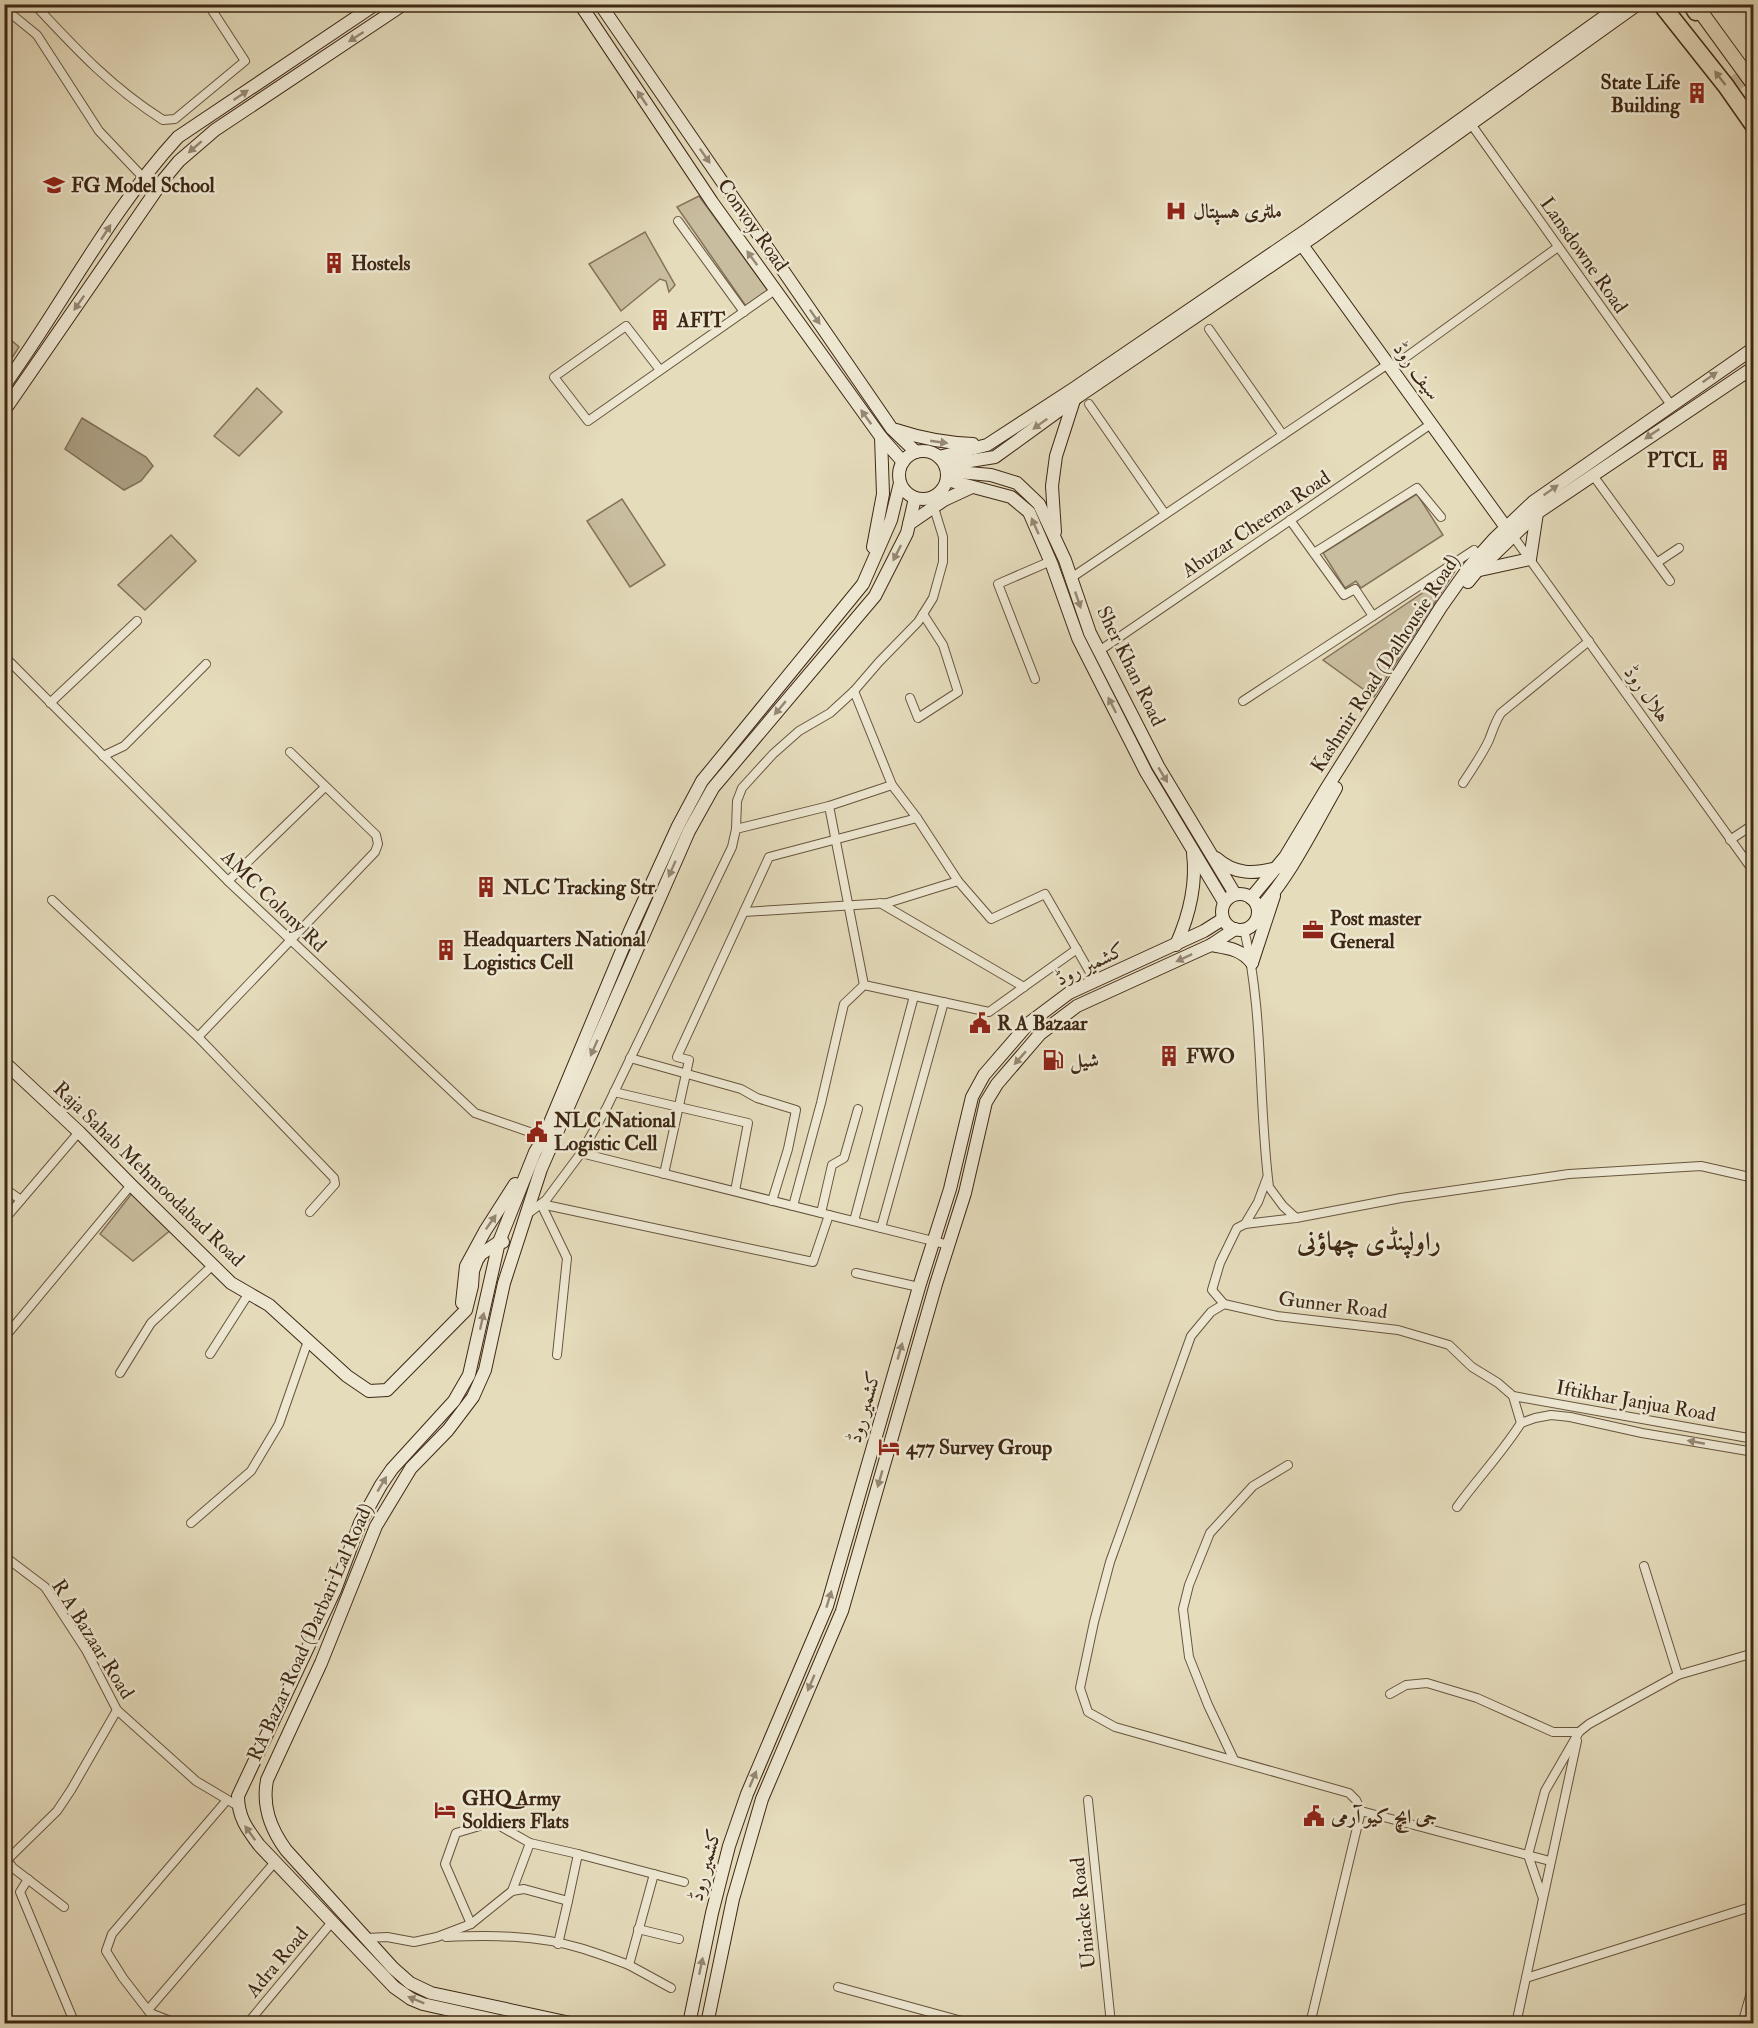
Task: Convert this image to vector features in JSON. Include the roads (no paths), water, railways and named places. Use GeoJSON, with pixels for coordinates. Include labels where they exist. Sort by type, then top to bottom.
{"type":"FeatureCollection","features":[{"type":"Feature","properties":{"kind":"highway"},"geometry":{"type":"LineString","coordinates":[[1661,4],[1726,86],[1754,126]]}},
{"type":"Feature","properties":{"kind":"highway"},"geometry":{"type":"LineString","coordinates":[[1668,4],[1692,11]]}},
{"type":"Feature","properties":{"kind":"main road"},"geometry":{"type":"LineString","coordinates":[[4,386],[112,222],[157,159],[178,137],[376,4]]}},
{"type":"Feature","properties":{"kind":"main road"},"geometry":{"type":"LineString","coordinates":[[4,411],[179,161],[215,130],[404,4]]}},
{"type":"Feature","properties":{"kind":"main road","name":"Convoy Road"},"geometry":{"type":"LineString","coordinates":[[580,4],[712,202],[881,437],[903,462]]}},
{"type":"Feature","properties":{"kind":"main road","name":"Convoy Road"},"geometry":{"type":"LineString","coordinates":[[600,4],[892,429],[916,452]]}},
{"type":"Feature","properties":{"kind":"main road"},"geometry":{"type":"LineString","coordinates":[[945,468],[987,445],[1299,241],[1622,4]]}},
{"type":"Feature","properties":{"kind":"main road"},"geometry":{"type":"LineString","coordinates":[[945,468],[995,457],[1299,241],[1471,124],[1638,4]]}},
{"type":"Feature","properties":{"kind":"main road"},"geometry":{"type":"LineString","coordinates":[[1692,11],[1754,85]]}},
{"type":"Feature","properties":{"kind":"main road","name":"سیف روڈ"},"geometry":{"type":"LineString","coordinates":[[1299,241],[1509,531]]}},
{"type":"Feature","properties":{"kind":"main road","name":"Kashmir Road (Dalhousie Road)"},"geometry":{"type":"LineString","coordinates":[[1251,898],[1277,868],[1441,608],[1470,566],[1531,511],[1671,405],[1754,348]]}},
{"type":"Feature","properties":{"kind":"main road","name":"Kashmir Road (Dalhousie Road)"},"geometry":{"type":"LineString","coordinates":[[1531,511],[1592,474],[1754,367]]}},
{"type":"Feature","properties":{"kind":"main road"},"geometry":{"type":"LineString","coordinates":[[1056,541],[1052,486],[1056,456],[1075,399]]}},
{"type":"Feature","properties":{"kind":"main road"},"geometry":{"type":"LineString","coordinates":[[892,429],[942,443],[987,445]]}},
{"type":"Feature","properties":{"kind":"main road"},"geometry":{"type":"LineString","coordinates":[[869,569],[883,494],[881,437]]}},
{"type":"Feature","properties":{"kind":"main road"},"geometry":{"type":"LineString","coordinates":[[945,468],[928,452],[916,452],[903,462],[899,472],[900,483],[906,492],[915,498],[932,503],[972,487]]}},
{"type":"Feature","properties":{"kind":"main road"},"geometry":{"type":"LineString","coordinates":[[909,524],[932,503],[941,491],[945,468]]}},
{"type":"Feature","properties":{"kind":"main road","name":"Sher Khan Road"},"geometry":{"type":"LineString","coordinates":[[945,468],[972,487],[1011,497],[1029,512],[1051,561],[1078,638],[1146,772],[1192,848],[1230,898]]}},
{"type":"Feature","properties":{"kind":"main road","name":"Sher Khan Road"},"geometry":{"type":"LineString","coordinates":[[945,468],[990,475],[1017,483],[1039,504],[1071,578],[1090,633],[1158,766],[1210,853],[1230,898]]}},
{"type":"Feature","properties":{"kind":"main road","name":"RA Bazar Road (Darbari Lal Road)"},"geometry":{"type":"LineString","coordinates":[[232,1803],[238,1796],[335,1590],[360,1523],[392,1468],[454,1401],[469,1375],[499,1242],[534,1152],[544,1137],[630,931],[678,826],[702,781],[863,584],[891,520],[900,483]]}},
{"type":"Feature","properties":{"kind":"main road","name":"RA Bazar Road (Darbari Lal Road)"},"geometry":{"type":"LineString","coordinates":[[575,2024],[419,1989],[393,1968],[276,1837],[264,1798],[267,1780],[321,1663],[376,1526],[411,1468],[448,1430],[473,1397],[485,1370],[504,1283],[516,1242],[542,1169],[684,842],[713,788],[875,596],[907,533],[915,498]]}},
{"type":"Feature","properties":{"kind":"main road"},"geometry":{"type":"LineString","coordinates":[[1477,570],[1530,559],[1531,511],[1513,511],[1489,504]]}},
{"type":"Feature","properties":{"kind":"main road","name":"Kashmir Road (Dalhousie Road)"},"geometry":{"type":"LineString","coordinates":[[1258,911],[1276,892],[1336,788],[1457,596],[1509,531]]}},
{"type":"Feature","properties":{"kind":"main road"},"geometry":{"type":"LineString","coordinates":[[1176,945],[1185,924],[1194,881],[1192,848]]}},
{"type":"Feature","properties":{"kind":"main road"},"geometry":{"type":"LineString","coordinates":[[1210,853],[1225,866],[1242,871],[1257,873],[1277,868]]}},
{"type":"Feature","properties":{"kind":"main road"},"geometry":{"type":"LineString","coordinates":[[1252,963],[1276,892]]}},
{"type":"Feature","properties":{"kind":"main road"},"geometry":{"type":"LineString","coordinates":[[1243,894],[1251,898],[1258,911],[1254,922],[1239,929],[1228,925],[1221,912],[1230,898],[1243,894]]}},
{"type":"Feature","properties":{"kind":"main road","name":"کشمیر روڈ"},"geometry":{"type":"LineString","coordinates":[[688,2024],[729,1846],[747,1794],[827,1606],[920,1283],[950,1189],[972,1097],[984,1075],[1029,1023],[1069,993],[1204,932],[1223,919]]}},
{"type":"Feature","properties":{"kind":"main road","name":"کشمیر روڈ"},"geometry":{"type":"LineString","coordinates":[[707,2024],[733,1899],[762,1799],[842,1611],[936,1284],[965,1193],[986,1102],[997,1084],[1040,1034],[1077,1006],[1211,945],[1239,929]]}},
{"type":"Feature","properties":{"kind":"main road"},"geometry":{"type":"LineString","coordinates":[[1211,945],[1232,948],[1245,954],[1252,963]]}},
{"type":"Feature","properties":{"kind":"main road","name":"Raja Sahab Mehmoodabad Road"},"geometry":{"type":"LineString","coordinates":[[9,1066],[231,1283],[269,1305],[347,1377],[369,1391],[387,1390],[461,1316]]}},
{"type":"Feature","properties":{"kind":"main road"},"geometry":{"type":"LineString","coordinates":[[461,1316],[466,1266],[534,1152]]}},
{"type":"Feature","properties":{"kind":"main road"},"geometry":{"type":"LineString","coordinates":[[461,1316],[470,1298],[473,1271],[481,1254],[499,1242],[516,1242]]}},
{"type":"Feature","properties":{"kind":"main road"},"geometry":{"type":"LineString","coordinates":[[920,1283],[936,1284]]}},
{"type":"Feature","properties":{"kind":"main road"},"geometry":{"type":"LineString","coordinates":[[889,1391],[904,1395]]}},
{"type":"Feature","properties":{"kind":"main road"},"geometry":{"type":"LineString","coordinates":[[880,1424],[895,1428]]}},
{"type":"Feature","properties":{"kind":"main road"},"geometry":{"type":"LineString","coordinates":[[809,1647],[824,1653]]}},
{"type":"Feature","properties":{"kind":"main road"},"geometry":{"type":"LineString","coordinates":[[766,1749],[780,1756]]}},
{"type":"Feature","properties":{"kind":"main road"},"geometry":{"type":"LineString","coordinates":[[232,1803],[245,1826],[275,1862],[394,1987],[411,1999],[513,2024]]}},
{"type":"Feature","properties":{"kind":"main road"},"geometry":{"type":"LineString","coordinates":[[729,1846],[747,1852]]}},
{"type":"Feature","properties":{"kind":"street"},"geometry":{"type":"LineString","coordinates":[[34,4],[118,89],[169,121],[175,119],[245,61],[208,4]]}},
{"type":"Feature","properties":{"kind":"street"},"geometry":{"type":"LineString","coordinates":[[4,8],[37,35],[99,131],[156,191]]}},
{"type":"Feature","properties":{"kind":"street","name":"Lansdowne Road"},"geometry":{"type":"LineString","coordinates":[[1471,124],[1671,405]]}},
{"type":"Feature","properties":{"kind":"street"},"geometry":{"type":"LineString","coordinates":[[678,220],[744,312]]}},
{"type":"Feature","properties":{"kind":"street"},"geometry":{"type":"LineString","coordinates":[[1071,578],[1389,366],[1558,247]]}},
{"type":"Feature","properties":{"kind":"street"},"geometry":{"type":"LineString","coordinates":[[660,370],[626,326],[554,377],[588,421],[775,290]]}},
{"type":"Feature","properties":{"kind":"street"},"geometry":{"type":"LineString","coordinates":[[1209,329],[1283,435]]}},
{"type":"Feature","properties":{"kind":"street"},"geometry":{"type":"LineString","coordinates":[[1089,404],[1165,514]]}},
{"type":"Feature","properties":{"kind":"street","name":"Abuzar Cheema Road"},"geometry":{"type":"LineString","coordinates":[[1099,651],[1431,424]]}},
{"type":"Feature","properties":{"kind":"street"},"geometry":{"type":"LineString","coordinates":[[1592,474],[1670,581]]}},
{"type":"Feature","properties":{"kind":"street"},"geometry":{"type":"LineString","coordinates":[[1314,553],[1417,488],[1441,517]]}},
{"type":"Feature","properties":{"kind":"street"},"geometry":{"type":"LineString","coordinates":[[525,1215],[542,1204],[581,1153],[614,1092],[732,847],[736,829],[737,801],[742,788],[773,754],[799,731],[830,712],[854,691],[923,614],[933,598],[943,562],[943,537],[932,503]]}},
{"type":"Feature","properties":{"kind":"street"},"geometry":{"type":"LineString","coordinates":[[1290,520],[1344,595],[1355,588],[1373,616]]}},
{"type":"Feature","properties":{"kind":"street","name":"ہلال روڈ"},"geometry":{"type":"LineString","coordinates":[[1509,531],[1754,872]]}},
{"type":"Feature","properties":{"kind":"street"},"geometry":{"type":"LineString","coordinates":[[1658,562],[1679,548]]}},
{"type":"Feature","properties":{"kind":"street"},"geometry":{"type":"LineString","coordinates":[[1243,701],[1474,550]]}},
{"type":"Feature","properties":{"kind":"street"},"geometry":{"type":"LineString","coordinates":[[1035,679],[998,584],[1051,561]]}},
{"type":"Feature","properties":{"kind":"street"},"geometry":{"type":"LineString","coordinates":[[910,698],[918,718],[958,692],[943,645],[923,614]]}},
{"type":"Feature","properties":{"kind":"street"},"geometry":{"type":"LineString","coordinates":[[50,703],[137,621]]}},
{"type":"Feature","properties":{"kind":"street"},"geometry":{"type":"LineString","coordinates":[[1463,783],[1490,739],[1494,723],[1501,713],[1589,641]]}},
{"type":"Feature","properties":{"kind":"street","name":"AMC Colony Rd"},"geometry":{"type":"LineString","coordinates":[[4,656],[228,881],[475,1113],[544,1137]]}},
{"type":"Feature","properties":{"kind":"street"},"geometry":{"type":"LineString","coordinates":[[102,756],[124,746],[206,664]]}},
{"type":"Feature","properties":{"kind":"street"},"geometry":{"type":"LineString","coordinates":[[854,691],[892,785],[917,818],[958,881],[992,919],[1045,894],[1095,981]]}},
{"type":"Feature","properties":{"kind":"street"},"geometry":{"type":"LineString","coordinates":[[198,1036],[375,852],[378,844],[376,835],[290,752]]}},
{"type":"Feature","properties":{"kind":"street"},"geometry":{"type":"LineString","coordinates":[[736,829],[829,806],[892,785]]}},
{"type":"Feature","properties":{"kind":"street"},"geometry":{"type":"LineString","coordinates":[[228,881],[325,787]]}},
{"type":"Feature","properties":{"kind":"street"},"geometry":{"type":"LineString","coordinates":[[829,806],[864,985]]}},
{"type":"Feature","properties":{"kind":"street"},"geometry":{"type":"LineString","coordinates":[[664,1173],[689,1060],[677,1057],[769,857],[917,818]]}},
{"type":"Feature","properties":{"kind":"street"},"geometry":{"type":"LineString","coordinates":[[1730,840],[1754,824]]}},
{"type":"Feature","properties":{"kind":"street"},"geometry":{"type":"LineString","coordinates":[[744,912],[887,903],[958,881]]}},
{"type":"Feature","properties":{"kind":"street"},"geometry":{"type":"LineString","coordinates":[[52,900],[198,1036],[334,1179],[335,1184],[310,1212]]}},
{"type":"Feature","properties":{"kind":"street"},"geometry":{"type":"LineString","coordinates":[[880,903],[1024,987]]}},
{"type":"Feature","properties":{"kind":"street"},"geometry":{"type":"LineString","coordinates":[[1239,929],[1252,963],[1267,1177],[1269,1187],[1283,1206],[1296,1218]]}},
{"type":"Feature","properties":{"kind":"street"},"geometry":{"type":"LineString","coordinates":[[864,985],[989,1012],[1077,949]]}},
{"type":"Feature","properties":{"kind":"street"},"geometry":{"type":"LineString","coordinates":[[793,1206],[821,1103],[844,1005],[864,985]]}},
{"type":"Feature","properties":{"kind":"street"},"geometry":{"type":"LineString","coordinates":[[854,1221],[914,996]]}},
{"type":"Feature","properties":{"kind":"street"},"geometry":{"type":"LineString","coordinates":[[881,1228],[944,1002]]}},
{"type":"Feature","properties":{"kind":"street"},"geometry":{"type":"LineString","coordinates":[[630,1058],[741,1089],[757,1098],[796,1110],[788,1149],[772,1200]]}},
{"type":"Feature","properties":{"kind":"street"},"geometry":{"type":"LineString","coordinates":[[4,1082],[9,1066]]}},
{"type":"Feature","properties":{"kind":"street"},"geometry":{"type":"LineString","coordinates":[[614,1092],[747,1123],[735,1191]]}},
{"type":"Feature","properties":{"kind":"street"},"geometry":{"type":"LineString","coordinates":[[542,1204],[813,1262],[825,1214],[832,1165],[844,1158],[858,1109]]}},
{"type":"Feature","properties":{"kind":"street"},"geometry":{"type":"LineString","coordinates":[[4,1220],[79,1132]]}},
{"type":"Feature","properties":{"kind":"street"},"geometry":{"type":"LineString","coordinates":[[581,1153],[949,1245]]}},
{"type":"Feature","properties":{"kind":"street"},"geometry":{"type":"LineString","coordinates":[[1310,2024],[1361,1811],[1356,1800],[1349,1793],[1115,1727],[1088,1712],[1080,1688],[1110,1562],[1191,1336],[1211,1312],[1224,1304],[1212,1290],[1220,1263],[1237,1228],[1245,1224],[1296,1218],[1401,1198],[1569,1174],[1701,1166],[1754,1178]]}},
{"type":"Feature","properties":{"kind":"street"},"geometry":{"type":"LineString","coordinates":[[1245,1224],[1258,1202],[1267,1177]]}},
{"type":"Feature","properties":{"kind":"street"},"geometry":{"type":"LineString","coordinates":[[4,1338],[130,1185]]}},
{"type":"Feature","properties":{"kind":"street"},"geometry":{"type":"LineString","coordinates":[[4,1188],[21,1200]]}},
{"type":"Feature","properties":{"kind":"street"},"geometry":{"type":"LineString","coordinates":[[542,1204],[567,1258],[557,1355]]}},
{"type":"Feature","properties":{"kind":"street"},"geometry":{"type":"LineString","coordinates":[[120,1373],[151,1323],[213,1265]]}},
{"type":"Feature","properties":{"kind":"street"},"geometry":{"type":"LineString","coordinates":[[856,1273],[920,1283]]}},
{"type":"Feature","properties":{"kind":"street"},"geometry":{"type":"LineString","coordinates":[[210,1354],[249,1293]]}},
{"type":"Feature","properties":{"kind":"street","name":"Gunner Road"},"geometry":{"type":"LineString","coordinates":[[1224,1304],[1278,1316],[1398,1330],[1449,1345],[1472,1367],[1498,1383],[1513,1396]]}},
{"type":"Feature","properties":{"kind":"street"},"geometry":{"type":"LineString","coordinates":[[191,1523],[251,1471],[279,1424],[309,1341]]}},
{"type":"Feature","properties":{"kind":"street"},"geometry":{"type":"LineString","coordinates":[[1457,1507],[1475,1481],[1504,1450],[1521,1423],[1513,1396]]}},
{"type":"Feature","properties":{"kind":"street","name":"Iftikhar Janjua Road"},"geometry":{"type":"LineString","coordinates":[[1513,1396],[1754,1438]]}},
{"type":"Feature","properties":{"kind":"street","name":"Iftikhar Janjua Road"},"geometry":{"type":"LineString","coordinates":[[1521,1423],[1551,1415],[1570,1416],[1642,1433],[1754,1452]]}},
{"type":"Feature","properties":{"kind":"street"},"geometry":{"type":"LineString","coordinates":[[1234,1760],[1208,1705],[1189,1657],[1183,1609],[1188,1585],[1210,1533],[1252,1486],[1288,1465]]}},
{"type":"Feature","properties":{"kind":"street","name":"R A Bazaar Road"},"geometry":{"type":"LineString","coordinates":[[4,1556],[45,1587],[86,1650],[117,1710],[196,1781],[232,1803]]}},
{"type":"Feature","properties":{"kind":"street"},"geometry":{"type":"LineString","coordinates":[[1644,1566],[1678,1675]]}},
{"type":"Feature","properties":{"kind":"street"},"geometry":{"type":"LineString","coordinates":[[1542,1896],[1528,1855],[1545,1791],[1579,1732],[1678,1675],[1754,1653]]}},
{"type":"Feature","properties":{"kind":"street"},"geometry":{"type":"LineString","coordinates":[[1390,1694],[1407,1685],[1427,1683],[1478,1698],[1553,1732],[1579,1732]]}},
{"type":"Feature","properties":{"kind":"street"},"geometry":{"type":"LineString","coordinates":[[4,1876],[7,1863],[57,1811],[71,1791],[117,1710]]}},
{"type":"Feature","properties":{"kind":"street"},"geometry":{"type":"LineString","coordinates":[[1516,2024],[1579,1732]]}},
{"type":"Feature","properties":{"kind":"street","name":"Uniacke Road"},"geometry":{"type":"LineString","coordinates":[[1088,1800],[1111,2024]]}},
{"type":"Feature","properties":{"kind":"street"},"geometry":{"type":"LineString","coordinates":[[178,2024],[150,2013],[106,1951],[112,1934],[232,1803]]}},
{"type":"Feature","properties":{"kind":"street"},"geometry":{"type":"LineString","coordinates":[[1361,1811],[1550,1861]]}},
{"type":"Feature","properties":{"kind":"street"},"geometry":{"type":"LineString","coordinates":[[471,1924],[445,1864],[456,1833],[493,1822],[530,1843],[684,1882]]}},
{"type":"Feature","properties":{"kind":"street"},"geometry":{"type":"LineString","coordinates":[[512,1891],[530,1843]]}},
{"type":"Feature","properties":{"kind":"street"},"geometry":{"type":"LineString","coordinates":[[558,1944],[578,1854]]}},
{"type":"Feature","properties":{"kind":"street"},"geometry":{"type":"LineString","coordinates":[[148,2010],[275,1862]]}},
{"type":"Feature","properties":{"kind":"street"},"geometry":{"type":"LineString","coordinates":[[7,1863],[64,1907]]}},
{"type":"Feature","properties":{"kind":"street"},"geometry":{"type":"LineString","coordinates":[[629,1965],[654,1875]]}},
{"type":"Feature","properties":{"kind":"street"},"geometry":{"type":"LineString","coordinates":[[28,1879],[20,1892],[75,2024]]}},
{"type":"Feature","properties":{"kind":"street"},"geometry":{"type":"LineString","coordinates":[[366,1938],[387,1937],[414,1942],[437,1937],[471,1924],[512,1891],[524,1889],[568,1901]]}},
{"type":"Feature","properties":{"kind":"street"},"geometry":{"type":"LineString","coordinates":[[1526,1978],[1754,1906]]}},
{"type":"Feature","properties":{"kind":"street","name":"Adra Road"},"geometry":{"type":"LineString","coordinates":[[247,2024],[332,1922]]}},
{"type":"Feature","properties":{"kind":"street"},"geometry":{"type":"LineString","coordinates":[[638,1929],[679,1939]]}},
{"type":"Feature","properties":{"kind":"street"},"geometry":{"type":"LineString","coordinates":[[437,1937],[487,1935],[579,1947],[629,1965],[671,1989]]}},
{"type":"Feature","properties":{"kind":"street"},"geometry":{"type":"LineString","coordinates":[[1743,2024],[1754,1984]]}},
{"type":"Feature","properties":{"kind":"street"},"geometry":{"type":"LineString","coordinates":[[838,1987],[973,2024]]}},
{"type":"Feature","properties":{"kind":"tunnel"},"geometry":{"type":"LineString","coordinates":[[1737,72],[1754,95]]}},
{"type":"Feature","properties":{"kind":"place","name":"State Life Building"},"geometry":{"type":"Point","coordinates":[1697,93]}},
{"type":"Feature","properties":{"kind":"place","name":"FG Model School"},"geometry":{"type":"Point","coordinates":[54,185]}},
{"type":"Feature","properties":{"kind":"place","name":"ملٹری ہسپتال"},"geometry":{"type":"Point","coordinates":[1176,211]}},
{"type":"Feature","properties":{"kind":"place","name":"Hostels"},"geometry":{"type":"Point","coordinates":[334,263]}},
{"type":"Feature","properties":{"kind":"place","name":"AFIT"},"geometry":{"type":"Point","coordinates":[660,320]}},
{"type":"Feature","properties":{"kind":"place","name":"PTCL"},"geometry":{"type":"Point","coordinates":[1720,460]}},
{"type":"Feature","properties":{"kind":"place","name":"NLC Tracking Str"},"geometry":{"type":"Point","coordinates":[486,887]}},
{"type":"Feature","properties":{"kind":"place","name":"Post master General"},"geometry":{"type":"Point","coordinates":[1313,930]}},
{"type":"Feature","properties":{"kind":"place","name":"Headquarters National Logistics Cell"},"geometry":{"type":"Point","coordinates":[446,950]}},
{"type":"Feature","properties":{"kind":"place","name":"R A Bazaar"},"geometry":{"type":"Point","coordinates":[980,1023]}},
{"type":"Feature","properties":{"kind":"place","name":"FWO"},"geometry":{"type":"Point","coordinates":[1169,1056]}},
{"type":"Feature","properties":{"kind":"place","name":"شیل"},"geometry":{"type":"Point","coordinates":[1053,1060]}},
{"type":"Feature","properties":{"kind":"place","name":"NLC National Logistic Cell"},"geometry":{"type":"Point","coordinates":[537,1132]}},
{"type":"Feature","properties":{"kind":"place","name":"477 Survey Group"},"geometry":{"type":"Point","coordinates":[889,1447]}},
{"type":"Feature","properties":{"kind":"place","name":"GHQ Army Soldiers Flats"},"geometry":{"type":"Point","coordinates":[445,1810]}},
{"type":"Feature","properties":{"kind":"place","name":"جی ایچ کیو آرمی"},"geometry":{"type":"Point","coordinates":[1314,1816]}},
{"type":"Feature","properties":{"kind":"district","name":"راولپنڈی چھاؤنی"},"geometry":{"type":"Point","coordinates":[1369,1242]}}]}
